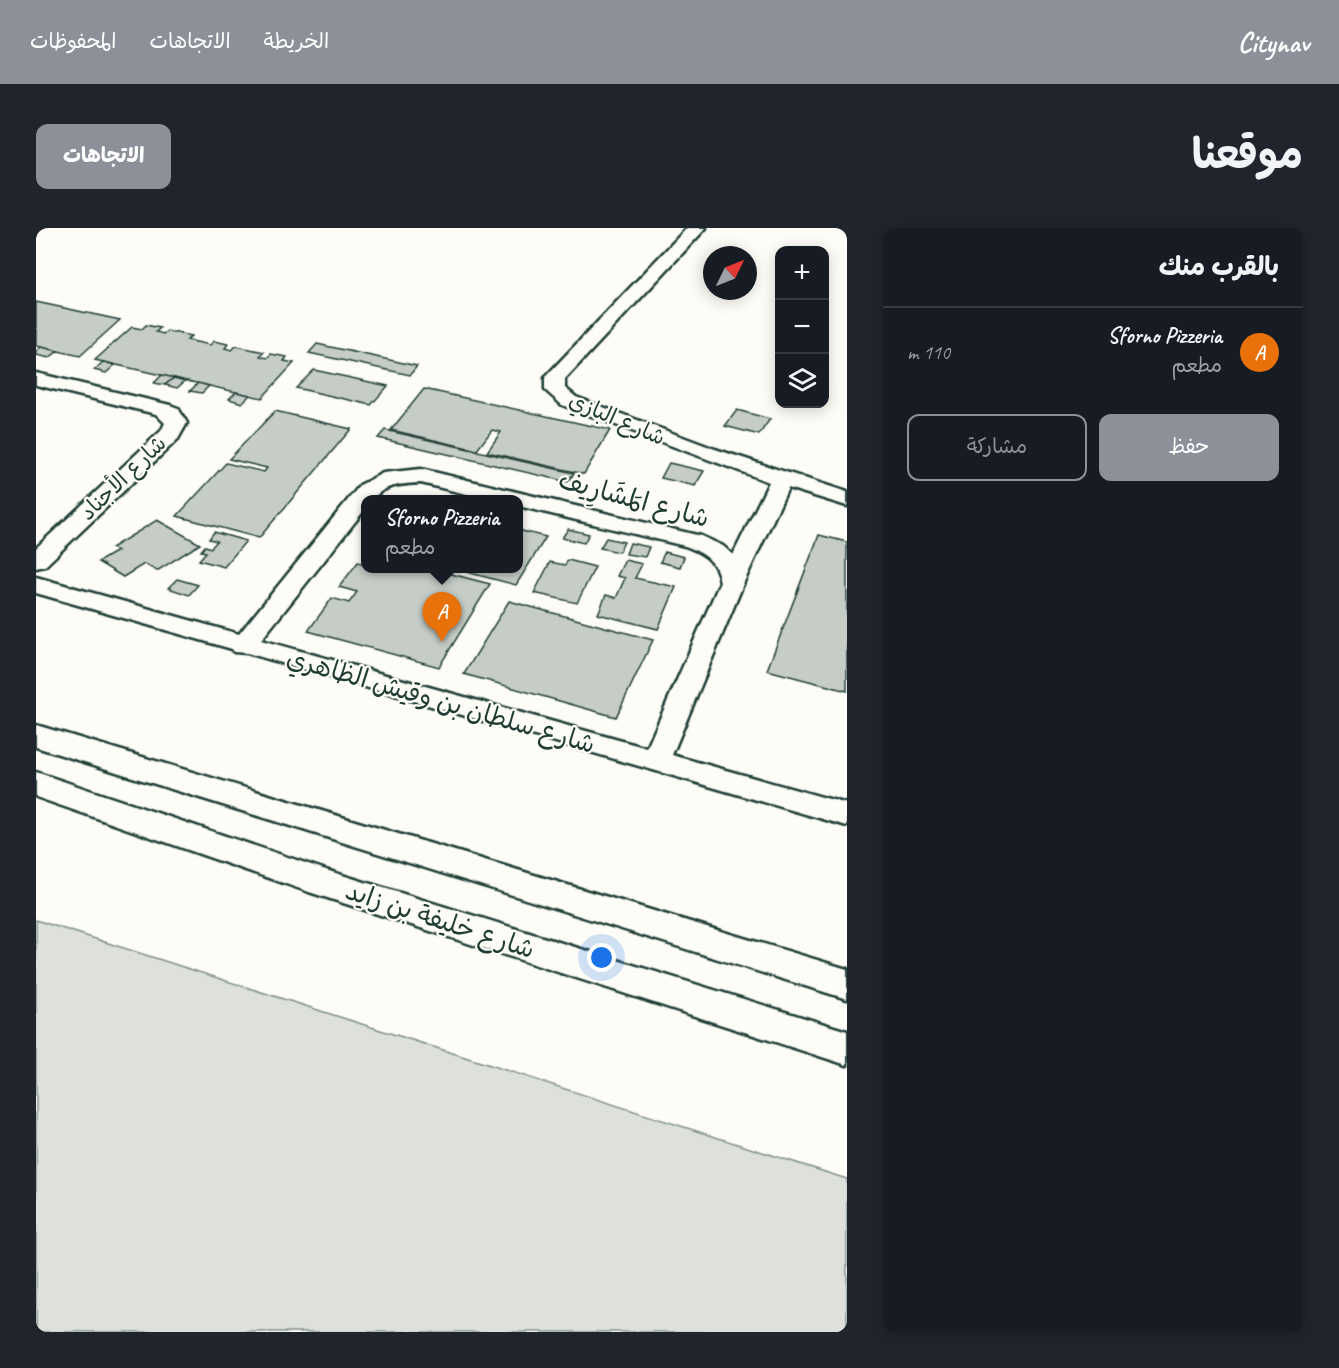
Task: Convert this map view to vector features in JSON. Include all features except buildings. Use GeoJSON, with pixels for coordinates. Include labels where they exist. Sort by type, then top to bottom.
{"type":"FeatureCollection","features":[{"type":"Feature","properties":{"kind":"highway"},"geometry":{"type":"LineString","coordinates":[[36,736],[847,984]]}},
{"type":"Feature","properties":{"kind":"highway","name":"شارع خليفة بن زايد"},"geometry":{"type":"LineString","coordinates":[[36,784],[321,882],[847,1048]]}},
{"type":"Feature","properties":{"kind":"street","name":"شارع البازي"},"geometry":{"type":"LineString","coordinates":[[697,228],[555,378],[555,390],[561,396],[580,405],[700,452],[780,480]]}},
{"type":"Feature","properties":{"kind":"street","name":"شارع الأجناد"},"geometry":{"type":"LineString","coordinates":[[36,379],[163,409],[174,417],[176,423],[170,434],[36,561]]}},
{"type":"Feature","properties":{"kind":"street","name":"شارع المَشَارِيف"},"geometry":{"type":"LineString","coordinates":[[364,495],[382,481],[401,476],[421,476],[501,495]]}},
{"type":"Feature","properties":{"kind":"street"},"geometry":{"type":"LineString","coordinates":[[656,761],[732,582],[780,480],[847,499]]}},
{"type":"Feature","properties":{"kind":"street","name":"شارع المَشَارِيف"},"geometry":{"type":"LineString","coordinates":[[243,646],[361,499]]}},
{"type":"Feature","properties":{"kind":"street","name":"شارع المَشَارِيف"},"geometry":{"type":"LineString","coordinates":[[523,500],[693,541],[715,550],[722,556],[731,571],[732,582]]}},
{"type":"Feature","properties":{"kind":"street","name":"شارع سلطان بن وقيش الظاهري"},"geometry":{"type":"LineString","coordinates":[[36,585],[243,646],[847,815]]}},
{"type":"Feature","properties":{"kind":"shaded area"},"geometry":{"type":"Polygon","coordinates":[[[36,920],[847,1179],[847,1332],[36,1332],[36,920]]]}},
{"type":"Feature","properties":{"kind":"place","name":"Sforno Pizzeria"},"geometry":{"type":"Point","coordinates":[442,642]}}]}
